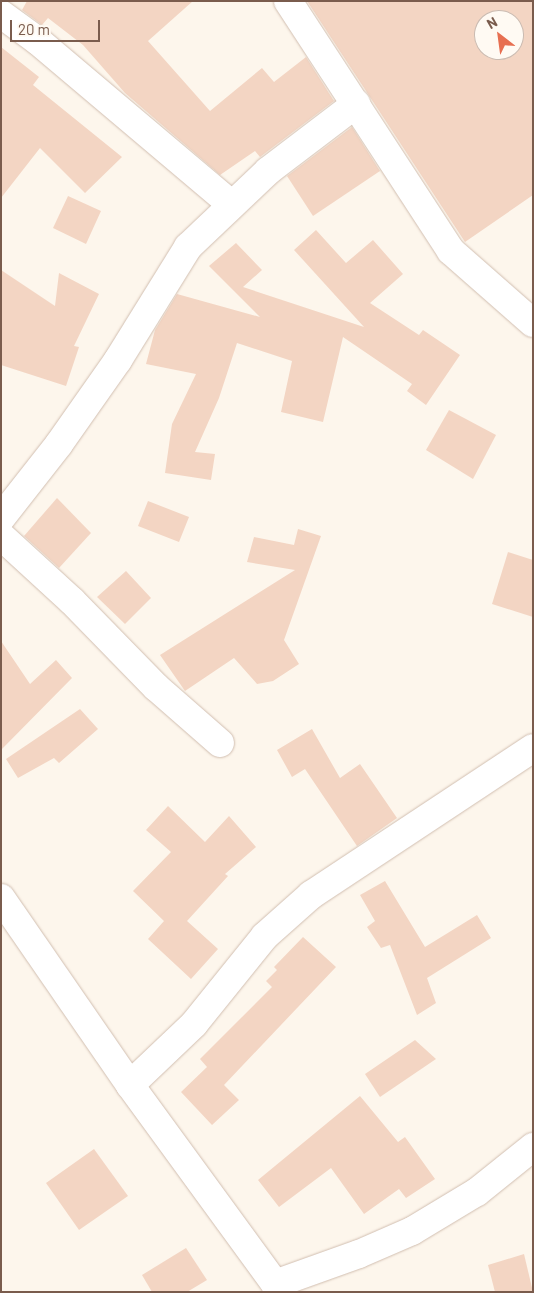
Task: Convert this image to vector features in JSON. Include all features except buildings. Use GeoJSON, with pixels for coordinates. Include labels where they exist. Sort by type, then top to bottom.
{"type":"FeatureCollection","features":[{"type":"Feature","properties":{"kind":"street"},"geometry":{"type":"LineString","coordinates":[[288,1],[452,251],[533,323]]}},
{"type":"Feature","properties":{"kind":"street"},"geometry":{"type":"LineString","coordinates":[[1,14],[38,41],[231,204]]}},
{"type":"Feature","properties":{"kind":"street"},"geometry":{"type":"LineString","coordinates":[[1,518],[59,444],[118,360],[188,247],[231,204],[268,171],[356,104]]}},
{"type":"Feature","properties":{"kind":"street"},"geometry":{"type":"LineString","coordinates":[[1,536],[72,601],[156,687],[220,743]]}},
{"type":"Feature","properties":{"kind":"street"},"geometry":{"type":"LineString","coordinates":[[130,1085],[194,1024],[265,936],[311,895],[533,748]]}},
{"type":"Feature","properties":{"kind":"street"},"geometry":{"type":"LineString","coordinates":[[1,898],[130,1085],[278,1288],[412,1231],[477,1192],[532,1148]]}}]}
